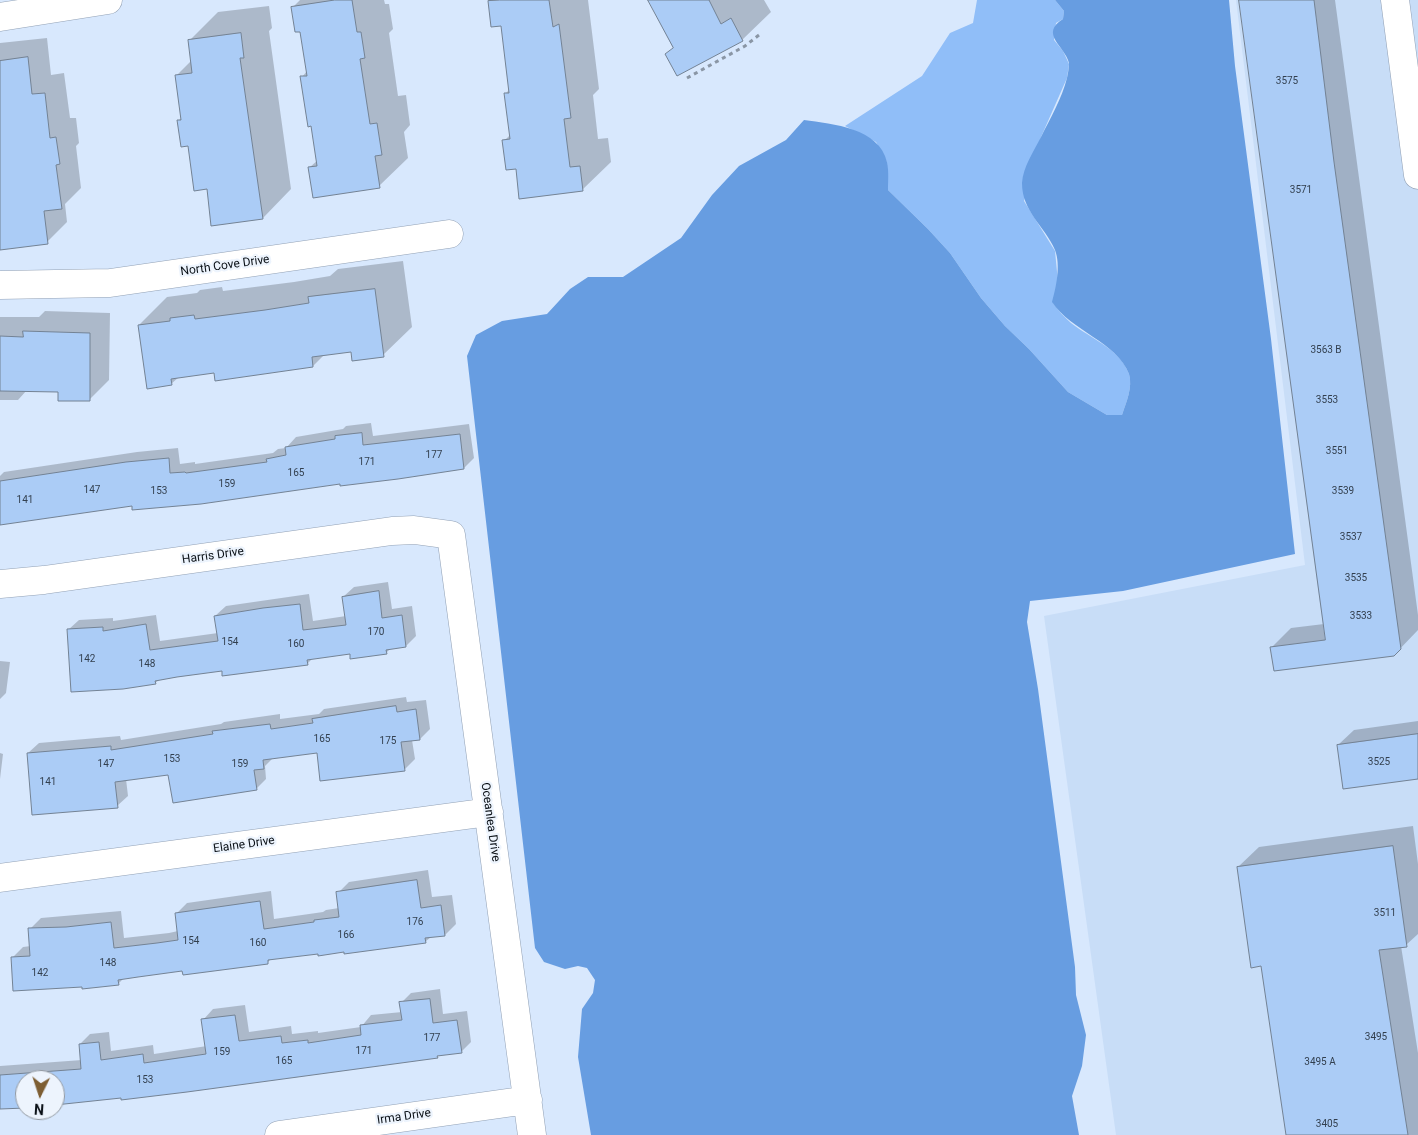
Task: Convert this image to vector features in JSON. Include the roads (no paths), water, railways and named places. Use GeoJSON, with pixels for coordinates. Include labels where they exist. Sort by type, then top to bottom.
{"type":"FeatureCollection","features":[{"type":"Feature","properties":{"kind":"street"},"geometry":{"type":"LineString","coordinates":[[0,17],[108,0]]}},
{"type":"Feature","properties":{"kind":"street"},"geometry":{"type":"LineString","coordinates":[[1395,0],[1418,176]]}},
{"type":"Feature","properties":{"kind":"street","name":"North Cove Drive"},"geometry":{"type":"LineString","coordinates":[[0,286],[110,283],[449,234]]}},
{"type":"Feature","properties":{"kind":"street","name":"Harris Drive"},"geometry":{"type":"LineString","coordinates":[[0,584],[44,580],[392,531],[414,530],[425,532]]}},
{"type":"Feature","properties":{"kind":"street","name":"Oceanlea Drive"},"geometry":{"type":"LineString","coordinates":[[425,532],[451,535],[532,1135]]}},
{"type":"Feature","properties":{"kind":"street","name":"Elaine Drive"},"geometry":{"type":"LineString","coordinates":[[0,878],[489,812]]}},
{"type":"Feature","properties":{"kind":"street","name":"Irma Drive"},"geometry":{"type":"LineString","coordinates":[[279,1135],[528,1100]]}}]}
